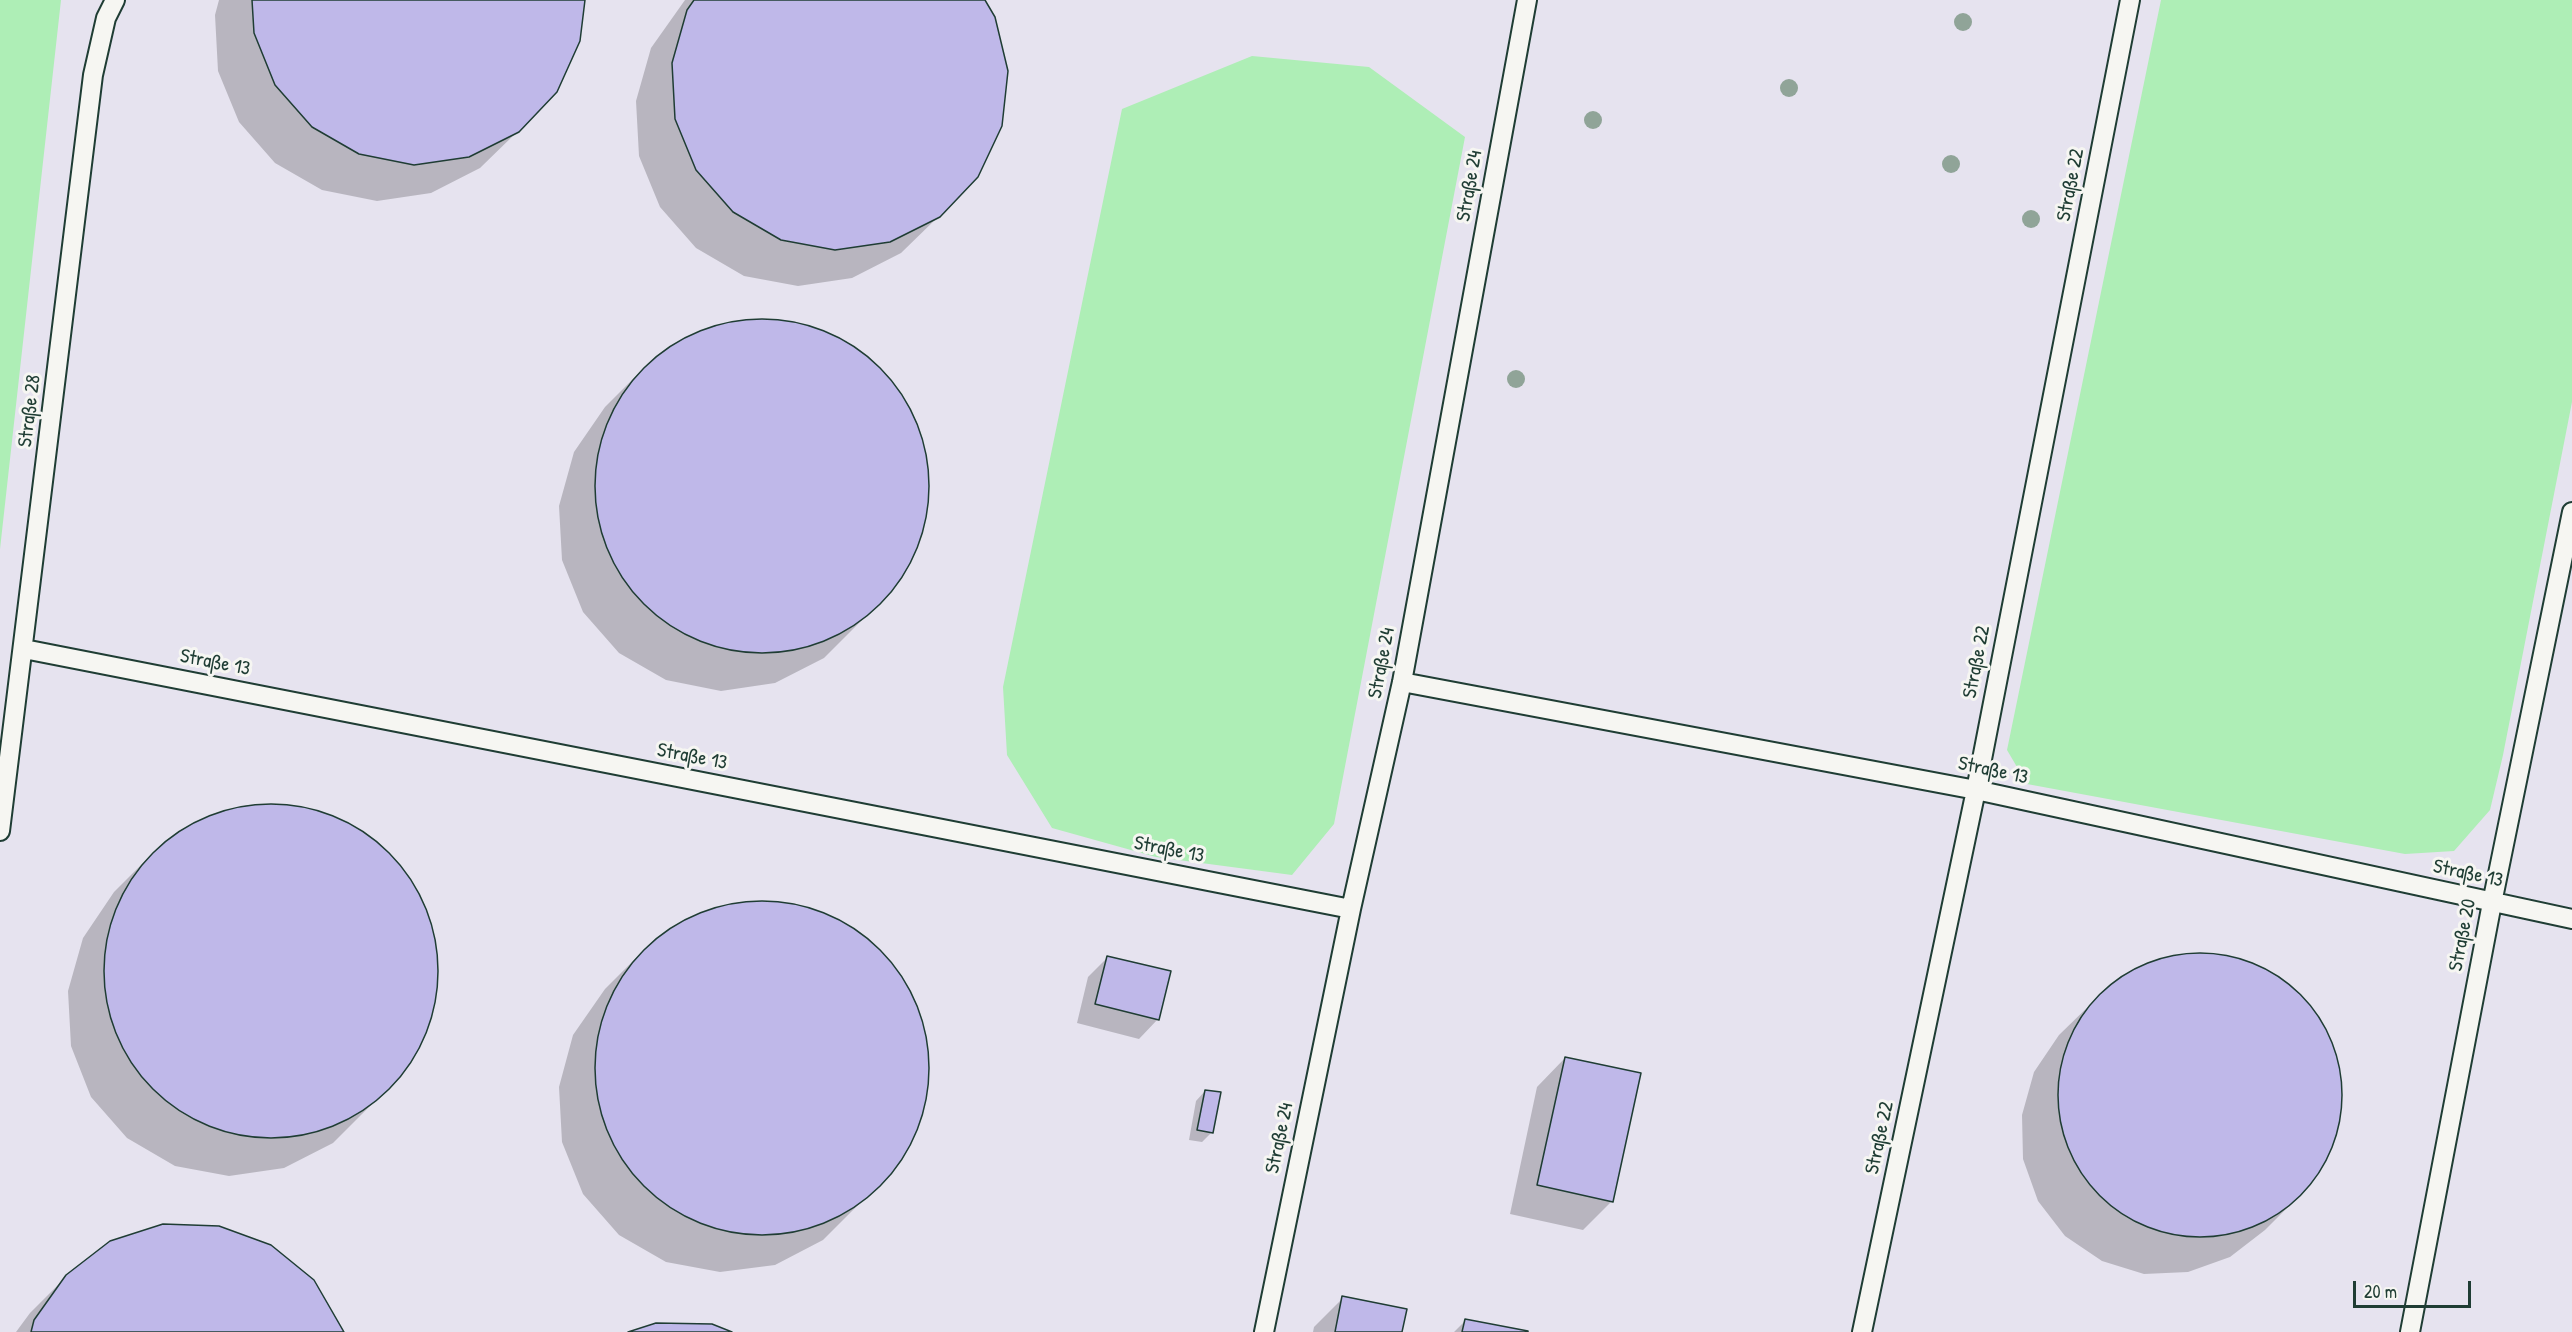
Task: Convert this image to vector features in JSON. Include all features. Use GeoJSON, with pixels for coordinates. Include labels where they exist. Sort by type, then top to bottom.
{"type":"FeatureCollection","features":[{"type":"Feature","properties":{"kind":"lane","name":"Straße 28"},"geometry":{"type":"LineString","coordinates":[[0,831],[93,75],[106,18],[115,0]]}},
{"type":"Feature","properties":{"kind":"lane","name":"Straße 24"},"geometry":{"type":"LineString","coordinates":[[1264,1332],[1351,909],[1402,682],[1527,0]]}},
{"type":"Feature","properties":{"kind":"lane","name":"Straße 22"},"geometry":{"type":"LineString","coordinates":[[1862,1332],[1976,790],[2130,0]]}},
{"type":"Feature","properties":{"kind":"lane","name":"Straße 20"},"geometry":{"type":"LineString","coordinates":[[2410,1332],[2492,903],[2572,512]]}},
{"type":"Feature","properties":{"kind":"lane","name":"Straße 13"},"geometry":{"type":"LineString","coordinates":[[24,649],[1351,909]]}},
{"type":"Feature","properties":{"kind":"lane","name":"Straße 13"},"geometry":{"type":"LineString","coordinates":[[1402,682],[1976,790],[2572,919]]}},
{"type":"Feature","properties":{"kind":"shaded area"},"geometry":{"type":"Polygon","coordinates":[[[60,0],[2572,0],[2572,1332],[0,1332],[0,337],[60,0]]]}},
{"type":"Feature","properties":{"kind":"green space"},"geometry":{"type":"Polygon","coordinates":[[[0,0],[61,0],[0,549],[0,0]]]}},
{"type":"Feature","properties":{"kind":"green space"},"geometry":{"type":"Polygon","coordinates":[[[2161,0],[2572,0],[2572,402],[2503,755],[2490,810],[2454,851],[2405,854],[2027,784],[2007,750],[2161,0]]]}},
{"type":"Feature","properties":{"kind":"green space"},"geometry":{"type":"Polygon","coordinates":[[[1252,56],[1369,67],[1465,137],[1334,824],[1292,875],[1156,857],[1052,828],[1007,755],[1003,687],[1122,109],[1252,56]]]}},
{"type":"Feature","properties":{"kind":"building"},"geometry":{"type":"Polygon","coordinates":[[[252,0],[585,0],[580,41],[557,92],[519,132],[469,157],[414,165],[359,154],[312,127],[275,85],[254,33],[252,0]]]}},
{"type":"Feature","properties":{"kind":"building"},"geometry":{"type":"Polygon","coordinates":[[[694,0],[985,0],[995,17],[1008,71],[1002,126],[978,177],[940,217],[890,242],[835,250],[781,240],[733,212],[696,170],[675,119],[672,63],[687,10],[694,0]]]}},
{"type":"Feature","properties":{"kind":"building"},"geometry":{"type":"Polygon","coordinates":[[[762,319],[795,322],[826,332],[855,347],[880,368],[901,393],[916,422],[926,453],[929,486],[926,519],[916,550],[901,579],[880,604],[855,625],[826,640],[795,650],[762,653],[729,650],[698,640],[669,625],[644,604],[623,579],[608,550],[598,519],[595,486],[598,453],[608,422],[623,393],[644,368],[669,347],[698,332],[729,322],[762,319]]]}},
{"type":"Feature","properties":{"kind":"building"},"geometry":{"type":"Polygon","coordinates":[[[271,804],[304,807],[335,817],[364,832],[389,853],[410,878],[425,907],[435,938],[438,971],[435,1004],[425,1035],[410,1064],[389,1089],[364,1110],[335,1125],[304,1135],[271,1138],[238,1135],[207,1125],[178,1110],[153,1089],[132,1064],[117,1035],[107,1004],[104,971],[107,938],[117,907],[132,878],[153,853],[178,832],[207,817],[238,807],[271,804]]]}},
{"type":"Feature","properties":{"kind":"building"},"geometry":{"type":"Polygon","coordinates":[[[762,901],[795,904],[826,914],[855,929],[880,950],[901,975],[916,1004],[926,1035],[929,1068],[926,1101],[916,1132],[901,1161],[880,1186],[855,1207],[826,1222],[795,1232],[762,1235],[729,1232],[698,1222],[669,1207],[644,1186],[623,1161],[608,1132],[598,1101],[595,1068],[598,1035],[608,1004],[623,975],[644,950],[669,929],[698,914],[729,904],[762,901]]]}},
{"type":"Feature","properties":{"kind":"building"},"geometry":{"type":"Polygon","coordinates":[[[2200,953],[2228,956],[2254,964],[2279,977],[2301,994],[2318,1016],[2331,1041],[2339,1067],[2342,1095],[2339,1123],[2331,1149],[2318,1174],[2301,1196],[2279,1213],[2254,1226],[2228,1234],[2200,1237],[2172,1234],[2146,1226],[2121,1213],[2099,1196],[2082,1174],[2069,1149],[2061,1123],[2058,1095],[2061,1067],[2069,1041],[2082,1016],[2099,994],[2121,977],[2146,964],[2172,956],[2200,953]]]}},
{"type":"Feature","properties":{"kind":"building"},"geometry":{"type":"Polygon","coordinates":[[[1107,956],[1171,971],[1159,1020],[1095,1004],[1107,956]]]}},
{"type":"Feature","properties":{"kind":"building"},"geometry":{"type":"Polygon","coordinates":[[[1565,1057],[1641,1073],[1613,1202],[1537,1185],[1565,1057]]]}},
{"type":"Feature","properties":{"kind":"building"},"geometry":{"type":"Polygon","coordinates":[[[1205,1090],[1221,1092],[1213,1133],[1197,1130],[1205,1090]]]}},
{"type":"Feature","properties":{"kind":"building"},"geometry":{"type":"Polygon","coordinates":[[[163,1224],[219,1226],[271,1245],[314,1280],[344,1332],[31,1332],[34,1320],[66,1275],[110,1241],[163,1224]]]}},
{"type":"Feature","properties":{"kind":"building"},"geometry":{"type":"Polygon","coordinates":[[[1342,1296],[1407,1309],[1402,1332],[1335,1332],[1342,1296]]]}},
{"type":"Feature","properties":{"kind":"building"},"geometry":{"type":"Polygon","coordinates":[[[1465,1319],[1528,1331],[1528,1332],[1462,1332],[1465,1319]]]}},
{"type":"Feature","properties":{"kind":"building"},"geometry":{"type":"Polygon","coordinates":[[[656,1323],[712,1324],[732,1332],[628,1332],[656,1323]]]}}]}
